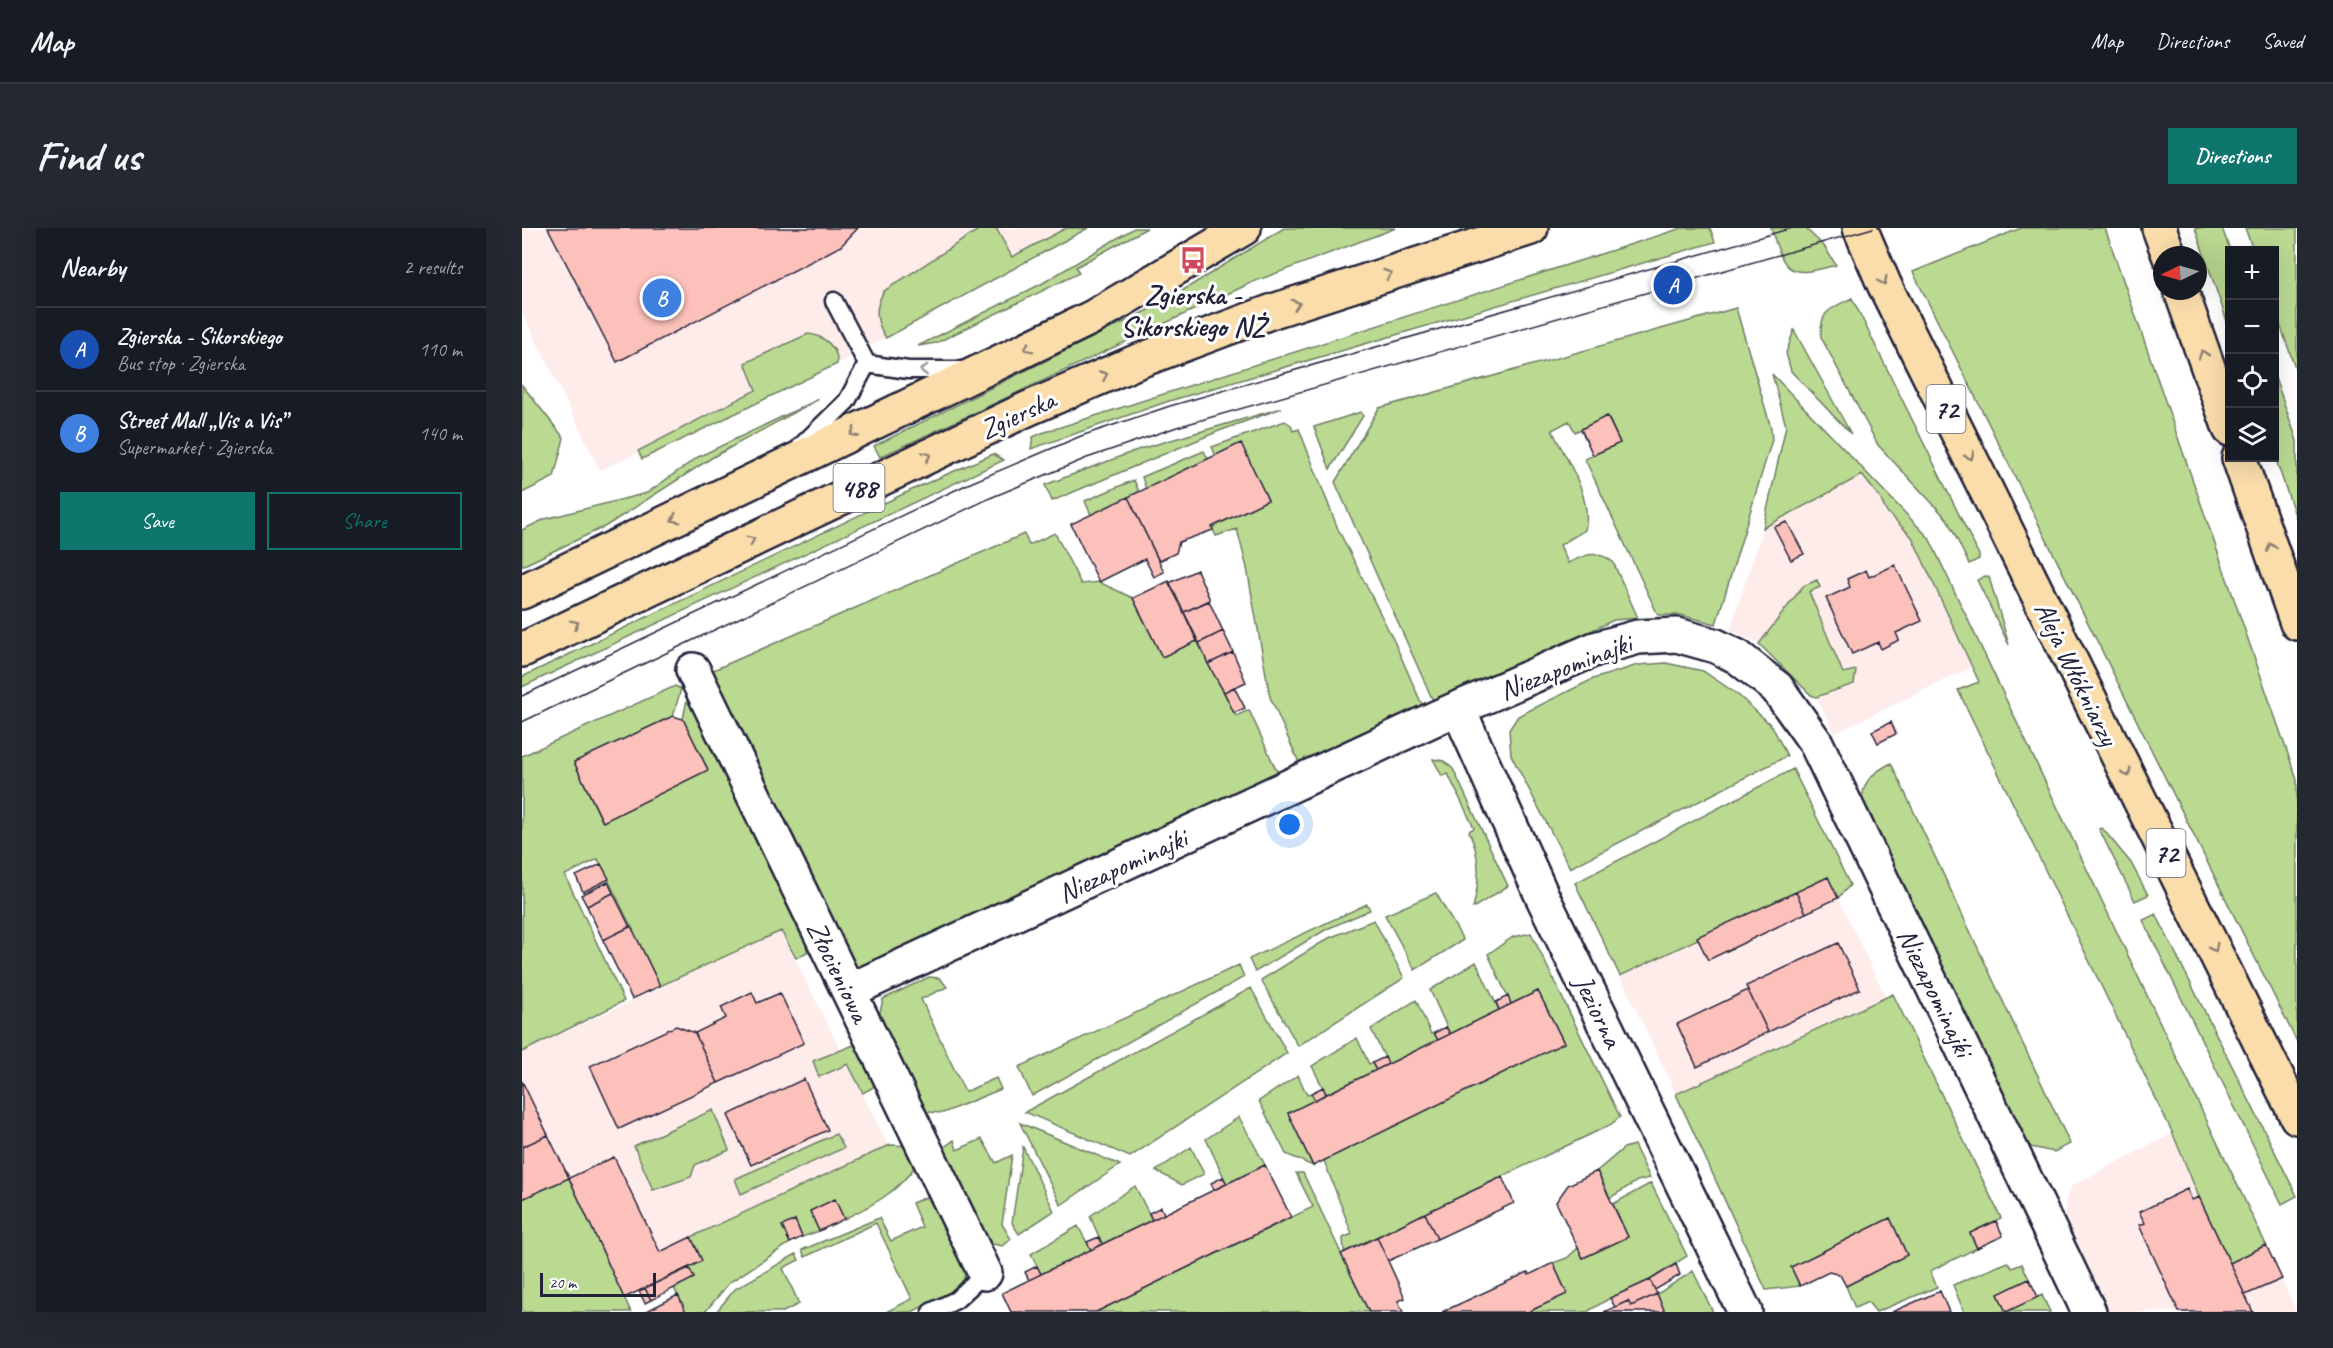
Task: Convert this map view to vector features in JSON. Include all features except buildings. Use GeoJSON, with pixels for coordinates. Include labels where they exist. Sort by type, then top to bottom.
{"type":"FeatureCollection","features":[{"type":"Feature","properties":{"kind":"main road","name":"Zgierska"},"geometry":{"type":"LineString","coordinates":[[522,592],[1093,317],[1244,228]]}},
{"type":"Feature","properties":{"kind":"main road","name":"Zgierska"},"geometry":{"type":"LineString","coordinates":[[522,650],[1027,409],[1136,362],[1251,318],[1531,228]]}},
{"type":"Feature","properties":{"kind":"main road","name":"Aleja Włókniarzy"},"geometry":{"type":"LineString","coordinates":[[1860,228],[1884,284],[2297,1117]]}},
{"type":"Feature","properties":{"kind":"main road"},"geometry":{"type":"LineString","coordinates":[[2159,228],[2166,246]]}},
{"type":"Feature","properties":{"kind":"main road"},"geometry":{"type":"LineString","coordinates":[[2184,300],[2225,418]]}},
{"type":"Feature","properties":{"kind":"main road"},"geometry":{"type":"LineString","coordinates":[[2240,462],[2297,622]]}},
{"type":"Feature","properties":{"kind":"street","name":"Niezapominajki"},"geometry":{"type":"LineString","coordinates":[[849,991],[1458,708],[1595,649],[1638,637],[1677,635],[1716,646],[1738,657],[1777,688],[1816,743],[2090,1312]]}},
{"type":"Feature","properties":{"kind":"street","name":"Złocieniowa"},"geometry":{"type":"LineString","coordinates":[[693,670],[985,1273]]}},
{"type":"Feature","properties":{"kind":"street","name":"Jeziorna"},"geometry":{"type":"LineString","coordinates":[[1458,708],[1543,898],[1744,1312]]}},
{"type":"Feature","properties":{"kind":"lane"},"geometry":{"type":"LineString","coordinates":[[834,301],[867,364]]}},
{"type":"Feature","properties":{"kind":"lane"},"geometry":{"type":"LineString","coordinates":[[867,364],[908,369],[982,371]]}},
{"type":"Feature","properties":{"kind":"lane"},"geometry":{"type":"LineString","coordinates":[[771,474],[847,401],[867,364]]}},
{"type":"Feature","properties":{"kind":"lane"},"geometry":{"type":"LineString","coordinates":[[931,1312],[956,1300],[985,1273]]}},
{"type":"Feature","properties":{"kind":"shaded area"},"geometry":{"type":"Polygon","coordinates":[[[522,228],[1089,228],[837,364],[642,459],[638,453],[600,470],[522,312],[522,228]]]}},
{"type":"Feature","properties":{"kind":"shaded area"},"geometry":{"type":"Polygon","coordinates":[[[1862,474],[1881,498],[1886,511],[1912,537],[1972,667],[1835,733],[1816,697],[1811,695],[1759,644],[1730,630],[1763,528],[1862,474]]]}},
{"type":"Feature","properties":{"kind":"shaded area"},"geometry":{"type":"Polygon","coordinates":[[[1828,877],[1886,997],[1676,1094],[1620,976],[1828,877]]]}},
{"type":"Feature","properties":{"kind":"shaded area"},"geometry":{"type":"Polygon","coordinates":[[[781,931],[901,1171],[624,1298],[522,1082],[522,1052],[781,931]]]}},
{"type":"Feature","properties":{"kind":"shaded area"},"geometry":{"type":"Polygon","coordinates":[[[2204,1117],[2297,1312],[2109,1312],[2065,1218],[2065,1202],[2071,1186],[2204,1117]]]}},
{"type":"Feature","properties":{"kind":"green space"},"geometry":{"type":"Polygon","coordinates":[[[981,228],[996,228],[1012,257],[1066,228],[1088,228],[886,338],[877,314],[884,291],[981,228]]]}},
{"type":"Feature","properties":{"kind":"green space"},"geometry":{"type":"Polygon","coordinates":[[[1134,228],[1147,228],[1076,267],[1079,273],[936,343],[918,346],[1043,283],[1134,228]]]}},
{"type":"Feature","properties":{"kind":"green space"},"geometry":{"type":"Polygon","coordinates":[[[1284,228],[1396,228],[1253,282],[880,457],[874,446],[1164,302],[1284,228]]]}},
{"type":"Feature","properties":{"kind":"green space"},"geometry":{"type":"Polygon","coordinates":[[[1682,228],[1710,228],[1715,242],[1169,401],[1031,449],[1033,437],[1042,433],[1682,228]]]}},
{"type":"Feature","properties":{"kind":"green space"},"geometry":{"type":"Polygon","coordinates":[[[1771,228],[1805,228],[1824,246],[1836,265],[1808,271],[1791,269],[1780,255],[1771,228]]]}},
{"type":"Feature","properties":{"kind":"green space"},"geometry":{"type":"Polygon","coordinates":[[[2021,228],[2105,228],[2297,780],[2297,1042],[1913,272],[2021,228]]]}},
{"type":"Feature","properties":{"kind":"green space"},"geometry":{"type":"Polygon","coordinates":[[[2195,228],[2222,228],[2229,246],[2225,246],[2225,315],[2207,263],[2207,246],[2201,246],[2195,228]]]}},
{"type":"Feature","properties":{"kind":"green space"},"geometry":{"type":"Polygon","coordinates":[[[2245,228],[2297,228],[2297,373],[2279,321],[2279,246],[2252,246],[2245,228]]]}},
{"type":"Feature","properties":{"kind":"green space"},"geometry":{"type":"Polygon","coordinates":[[[1852,298],[1979,555],[1979,559],[1969,564],[1947,519],[1878,445],[1821,337],[1822,321],[1828,312],[1852,298]]]}},
{"type":"Feature","properties":{"kind":"green space"},"geometry":{"type":"Polygon","coordinates":[[[1736,308],[1771,428],[1772,440],[1716,624],[1680,615],[1658,615],[1585,459],[1620,443],[1608,416],[1575,432],[1569,421],[1552,430],[1577,478],[1586,517],[1585,530],[1560,545],[1568,563],[1596,554],[1613,562],[1638,618],[1614,620],[1434,703],[1335,482],[1379,408],[1736,308]]]}},
{"type":"Feature","properties":{"kind":"green space"},"geometry":{"type":"Polygon","coordinates":[[[1794,330],[1851,434],[1791,371],[1786,353],[1794,330]]]}},
{"type":"Feature","properties":{"kind":"green space"},"geometry":{"type":"Polygon","coordinates":[[[808,334],[829,343],[837,358],[837,364],[642,459],[638,451],[756,390],[745,363],[808,334]]]}},
{"type":"Feature","properties":{"kind":"green space"},"geometry":{"type":"Polygon","coordinates":[[[1772,374],[1929,538],[2266,1245],[2230,1263],[2173,1134],[1958,690],[1979,682],[1912,537],[1886,511],[1880,498],[1862,475],[1763,528],[1786,426],[1772,374]]]}},
{"type":"Feature","properties":{"kind":"green space"},"geometry":{"type":"Polygon","coordinates":[[[522,385],[564,438],[554,477],[522,493],[522,385]]]}},
{"type":"Feature","properties":{"kind":"green space"},"geometry":{"type":"Polygon","coordinates":[[[2279,389],[2297,441],[2297,521],[2277,462],[2279,462],[2279,389]]]}},
{"type":"Feature","properties":{"kind":"green space"},"geometry":{"type":"Polygon","coordinates":[[[819,399],[713,457],[606,526],[522,566],[522,530],[545,519],[647,493],[698,457],[819,399]]]}},
{"type":"Feature","properties":{"kind":"green space"},"geometry":{"type":"Polygon","coordinates":[[[1282,408],[1219,431],[1052,501],[1045,485],[1140,449],[1282,408]]]}},
{"type":"Feature","properties":{"kind":"green space"},"geometry":{"type":"Polygon","coordinates":[[[1361,412],[1363,416],[1330,469],[1314,427],[1361,412]]]}},
{"type":"Feature","properties":{"kind":"green space"},"geometry":{"type":"Polygon","coordinates":[[[1285,421],[1291,425],[1293,431],[1299,429],[1338,529],[1394,641],[1423,707],[1300,765],[1270,697],[1247,568],[1237,529],[1216,536],[1212,527],[1268,500],[1216,456],[1212,447],[1285,421]]]}},
{"type":"Feature","properties":{"kind":"green space"},"geometry":{"type":"Polygon","coordinates":[[[1204,451],[1208,459],[1146,489],[1142,477],[1204,451]]]}},
{"type":"Feature","properties":{"kind":"green space"},"geometry":{"type":"Polygon","coordinates":[[[993,454],[1004,460],[522,687],[522,677],[918,487],[993,454]]]}},
{"type":"Feature","properties":{"kind":"green space"},"geometry":{"type":"Polygon","coordinates":[[[1134,480],[1139,492],[1091,515],[1085,501],[1134,480]]]}},
{"type":"Feature","properties":{"kind":"green space"},"geometry":{"type":"Polygon","coordinates":[[[1055,533],[1081,584],[1099,582],[1133,598],[1162,657],[1197,641],[1236,716],[1249,710],[1279,776],[858,970],[850,966],[709,672],[1024,534],[1029,545],[1055,533]]]}},
{"type":"Feature","properties":{"kind":"green space"},"geometry":{"type":"Polygon","coordinates":[[[1985,576],[1989,577],[2009,645],[1977,580],[1985,576]]]}},
{"type":"Feature","properties":{"kind":"green space"},"geometry":{"type":"Polygon","coordinates":[[[1817,580],[1820,587],[1809,592],[1843,673],[1856,670],[1854,684],[1816,697],[1811,695],[1759,644],[1803,586],[1817,580]]]}},
{"type":"Feature","properties":{"kind":"green space"},"geometry":{"type":"Polygon","coordinates":[[[1666,663],[1703,671],[1737,694],[1772,726],[1787,756],[1570,868],[1511,755],[1509,730],[1518,716],[1593,679],[1638,665],[1666,663]]]}},
{"type":"Feature","properties":{"kind":"green space"},"geometry":{"type":"Polygon","coordinates":[[[675,686],[681,689],[673,716],[574,762],[602,821],[708,770],[683,719],[689,690],[805,922],[807,952],[796,958],[781,931],[660,986],[598,859],[565,875],[624,1001],[522,1052],[522,756],[675,686]]]}},
{"type":"Feature","properties":{"kind":"green space"},"geometry":{"type":"Polygon","coordinates":[[[1433,759],[1444,761],[1453,769],[1508,886],[1473,908],[1478,869],[1476,851],[1469,831],[1474,828],[1448,774],[1442,776],[1433,759]]]}},
{"type":"Feature","properties":{"kind":"green space"},"geometry":{"type":"Polygon","coordinates":[[[1891,763],[2070,1144],[2054,1152],[2031,1147],[2021,1136],[1862,803],[1866,783],[1879,770],[1891,763]]]}},
{"type":"Feature","properties":{"kind":"green space"},"geometry":{"type":"Polygon","coordinates":[[[1793,769],[1850,885],[1838,898],[1828,877],[1620,976],[1575,883],[1793,769]]]}},
{"type":"Feature","properties":{"kind":"green space"},"geometry":{"type":"Polygon","coordinates":[[[2102,828],[2131,863],[2148,895],[2135,901],[2099,829],[2102,828]]]}},
{"type":"Feature","properties":{"kind":"green space"},"geometry":{"type":"Polygon","coordinates":[[[1436,893],[1463,940],[1415,970],[1385,915],[1436,893]]]}},
{"type":"Feature","properties":{"kind":"green space"},"geometry":{"type":"Polygon","coordinates":[[[1367,904],[1370,910],[1327,929],[1255,972],[1249,959],[1367,904]]]}},
{"type":"Feature","properties":{"kind":"green space"},"geometry":{"type":"Polygon","coordinates":[[[2156,914],[2297,1196],[2282,1204],[2143,920],[2156,914]]]}},
{"type":"Feature","properties":{"kind":"green space"},"geometry":{"type":"Polygon","coordinates":[[[1374,920],[1404,978],[1298,1046],[1261,980],[1329,938],[1374,920]]]}},
{"type":"Feature","properties":{"kind":"green space"},"geometry":{"type":"Polygon","coordinates":[[[1531,933],[1620,1117],[1610,1125],[1344,1252],[1343,1238],[1352,1234],[1323,1158],[1564,1043],[1538,991],[1511,1004],[1488,954],[1513,937],[1531,933]]]}},
{"type":"Feature","properties":{"kind":"green space"},"geometry":{"type":"Polygon","coordinates":[[[1476,962],[1499,1010],[1450,1034],[1430,990],[1476,962]]]}},
{"type":"Feature","properties":{"kind":"green space"},"geometry":{"type":"Polygon","coordinates":[[[1239,965],[1244,977],[1032,1096],[1019,1067],[1239,965]]]}},
{"type":"Feature","properties":{"kind":"green space"},"geometry":{"type":"Polygon","coordinates":[[[929,977],[940,978],[947,987],[921,999],[965,1092],[996,1078],[1001,1089],[943,1113],[927,1112],[913,1102],[877,1025],[883,999],[929,977]]]}},
{"type":"Feature","properties":{"kind":"green space"},"geometry":{"type":"Polygon","coordinates":[[[1251,988],[1287,1053],[1130,1157],[1025,1112],[1251,988]]]}},
{"type":"Feature","properties":{"kind":"green space"},"geometry":{"type":"Polygon","coordinates":[[[1893,994],[2001,1218],[1970,1233],[1977,1248],[1930,1271],[1937,1287],[1876,1312],[1868,1302],[1855,1308],[1846,1286],[1907,1255],[1890,1218],[1791,1267],[1800,1286],[1766,1290],[1676,1094],[1893,994]]]}},
{"type":"Feature","properties":{"kind":"green space"},"geometry":{"type":"Polygon","coordinates":[[[1416,1000],[1431,1034],[1434,1033],[1438,1040],[1388,1064],[1371,1029],[1416,1000]]]}},
{"type":"Feature","properties":{"kind":"green space"},"geometry":{"type":"Polygon","coordinates":[[[1357,1038],[1369,1064],[1372,1063],[1376,1070],[1326,1094],[1312,1066],[1357,1038]]]}},
{"type":"Feature","properties":{"kind":"green space"},"geometry":{"type":"Polygon","coordinates":[[[859,1043],[878,1080],[872,1088],[863,1093],[848,1064],[819,1077],[813,1061],[859,1043]]]}},
{"type":"Feature","properties":{"kind":"green space"},"geometry":{"type":"Polygon","coordinates":[[[1298,1075],[1307,1095],[1311,1093],[1315,1100],[1288,1113],[1313,1166],[1286,1154],[1259,1101],[1298,1075]]]}},
{"type":"Feature","properties":{"kind":"green space"},"geometry":{"type":"Polygon","coordinates":[[[713,1110],[729,1150],[695,1165],[691,1177],[653,1190],[634,1146],[713,1110]]]}},
{"type":"Feature","properties":{"kind":"green space"},"geometry":{"type":"Polygon","coordinates":[[[1239,1117],[1265,1165],[1227,1184],[1206,1139],[1239,1117]]]}},
{"type":"Feature","properties":{"kind":"green space"},"geometry":{"type":"Polygon","coordinates":[[[1020,1123],[1120,1165],[1061,1205],[1020,1123]]]}},
{"type":"Feature","properties":{"kind":"green space"},"geometry":{"type":"Polygon","coordinates":[[[836,1134],[844,1148],[741,1194],[735,1179],[836,1134]]]}},
{"type":"Feature","properties":{"kind":"green space"},"geometry":{"type":"Polygon","coordinates":[[[982,1139],[996,1163],[1012,1155],[1002,1224],[1011,1239],[1003,1246],[987,1243],[944,1164],[946,1146],[954,1140],[957,1150],[982,1139]]]}},
{"type":"Feature","properties":{"kind":"green space"},"geometry":{"type":"Polygon","coordinates":[[[890,1145],[912,1146],[917,1163],[894,1189],[875,1203],[844,1219],[834,1200],[810,1211],[819,1231],[802,1237],[795,1220],[790,1243],[730,1282],[705,1312],[686,1312],[674,1288],[694,1278],[689,1268],[702,1261],[691,1237],[890,1145]]]}},
{"type":"Feature","properties":{"kind":"green space"},"geometry":{"type":"Polygon","coordinates":[[[1634,1145],[1650,1178],[1637,1181],[1610,1198],[1597,1171],[1624,1148],[1634,1145]]]}},
{"type":"Feature","properties":{"kind":"green space"},"geometry":{"type":"Polygon","coordinates":[[[1023,1147],[1054,1211],[1019,1234],[1012,1223],[1023,1147]]]}},
{"type":"Feature","properties":{"kind":"green space"},"geometry":{"type":"Polygon","coordinates":[[[1191,1147],[1204,1174],[1182,1185],[1156,1171],[1191,1147]]]}},
{"type":"Feature","properties":{"kind":"green space"},"geometry":{"type":"Polygon","coordinates":[[[1296,1173],[1303,1173],[1369,1312],[1096,1312],[1313,1207],[1296,1173]]]}},
{"type":"Feature","properties":{"kind":"green space"},"geometry":{"type":"Polygon","coordinates":[[[569,1178],[631,1312],[522,1312],[522,1199],[569,1178]]]}},
{"type":"Feature","properties":{"kind":"green space"},"geometry":{"type":"Polygon","coordinates":[[[1651,1183],[1687,1256],[1650,1280],[1610,1298],[1587,1312],[1528,1312],[1567,1294],[1553,1263],[1567,1258],[1578,1248],[1583,1258],[1628,1237],[1613,1204],[1651,1183]]]}},
{"type":"Feature","properties":{"kind":"green space"},"geometry":{"type":"Polygon","coordinates":[[[1135,1186],[1152,1220],[1102,1244],[1090,1216],[1135,1186]]]}},
{"type":"Feature","properties":{"kind":"green space"},"geometry":{"type":"Polygon","coordinates":[[[934,1194],[965,1267],[964,1280],[959,1288],[912,1312],[886,1312],[912,1299],[876,1223],[805,1257],[802,1250],[879,1218],[891,1241],[922,1227],[912,1203],[934,1194]]]}},
{"type":"Feature","properties":{"kind":"green space"},"geometry":{"type":"Polygon","coordinates":[[[1078,1226],[1091,1250],[1041,1274],[1031,1254],[1078,1226]]]}},
{"type":"Feature","properties":{"kind":"green space"},"geometry":{"type":"Polygon","coordinates":[[[796,1254],[799,1260],[783,1268],[799,1304],[783,1312],[716,1312],[735,1289],[796,1254]]]}},
{"type":"Feature","properties":{"kind":"green space"},"geometry":{"type":"Polygon","coordinates":[[[2008,1262],[2012,1268],[2022,1264],[2029,1279],[1999,1294],[2006,1311],[2042,1295],[2050,1312],[1964,1312],[1953,1285],[2008,1262]]]}},
{"type":"Feature","properties":{"kind":"green space"},"geometry":{"type":"Polygon","coordinates":[[[1693,1271],[1713,1312],[1665,1312],[1657,1294],[1693,1271]]]}},
{"type":"Feature","properties":{"kind":"tram line"},"geometry":{"type":"LineString","coordinates":[[522,696],[968,484],[1081,436],[1170,406],[1792,228]]}},
{"type":"Feature","properties":{"kind":"tram line"},"geometry":{"type":"LineString","coordinates":[[522,722],[990,498],[1087,458],[1177,427],[1873,228]]}},
{"type":"Feature","properties":{"kind":"place","name":"Zgierska - Sikorskiego NŻ"},"geometry":{"type":"Point","coordinates":[1193,260]}},
{"type":"Feature","properties":{"kind":"place","name":"Zgierska - Sikorskiego"},"geometry":{"type":"Point","coordinates":[1673,285]}},
{"type":"Feature","properties":{"kind":"place","name":"Street Mall „Vis a Vis”"},"geometry":{"type":"Point","coordinates":[662,298]}}]}
